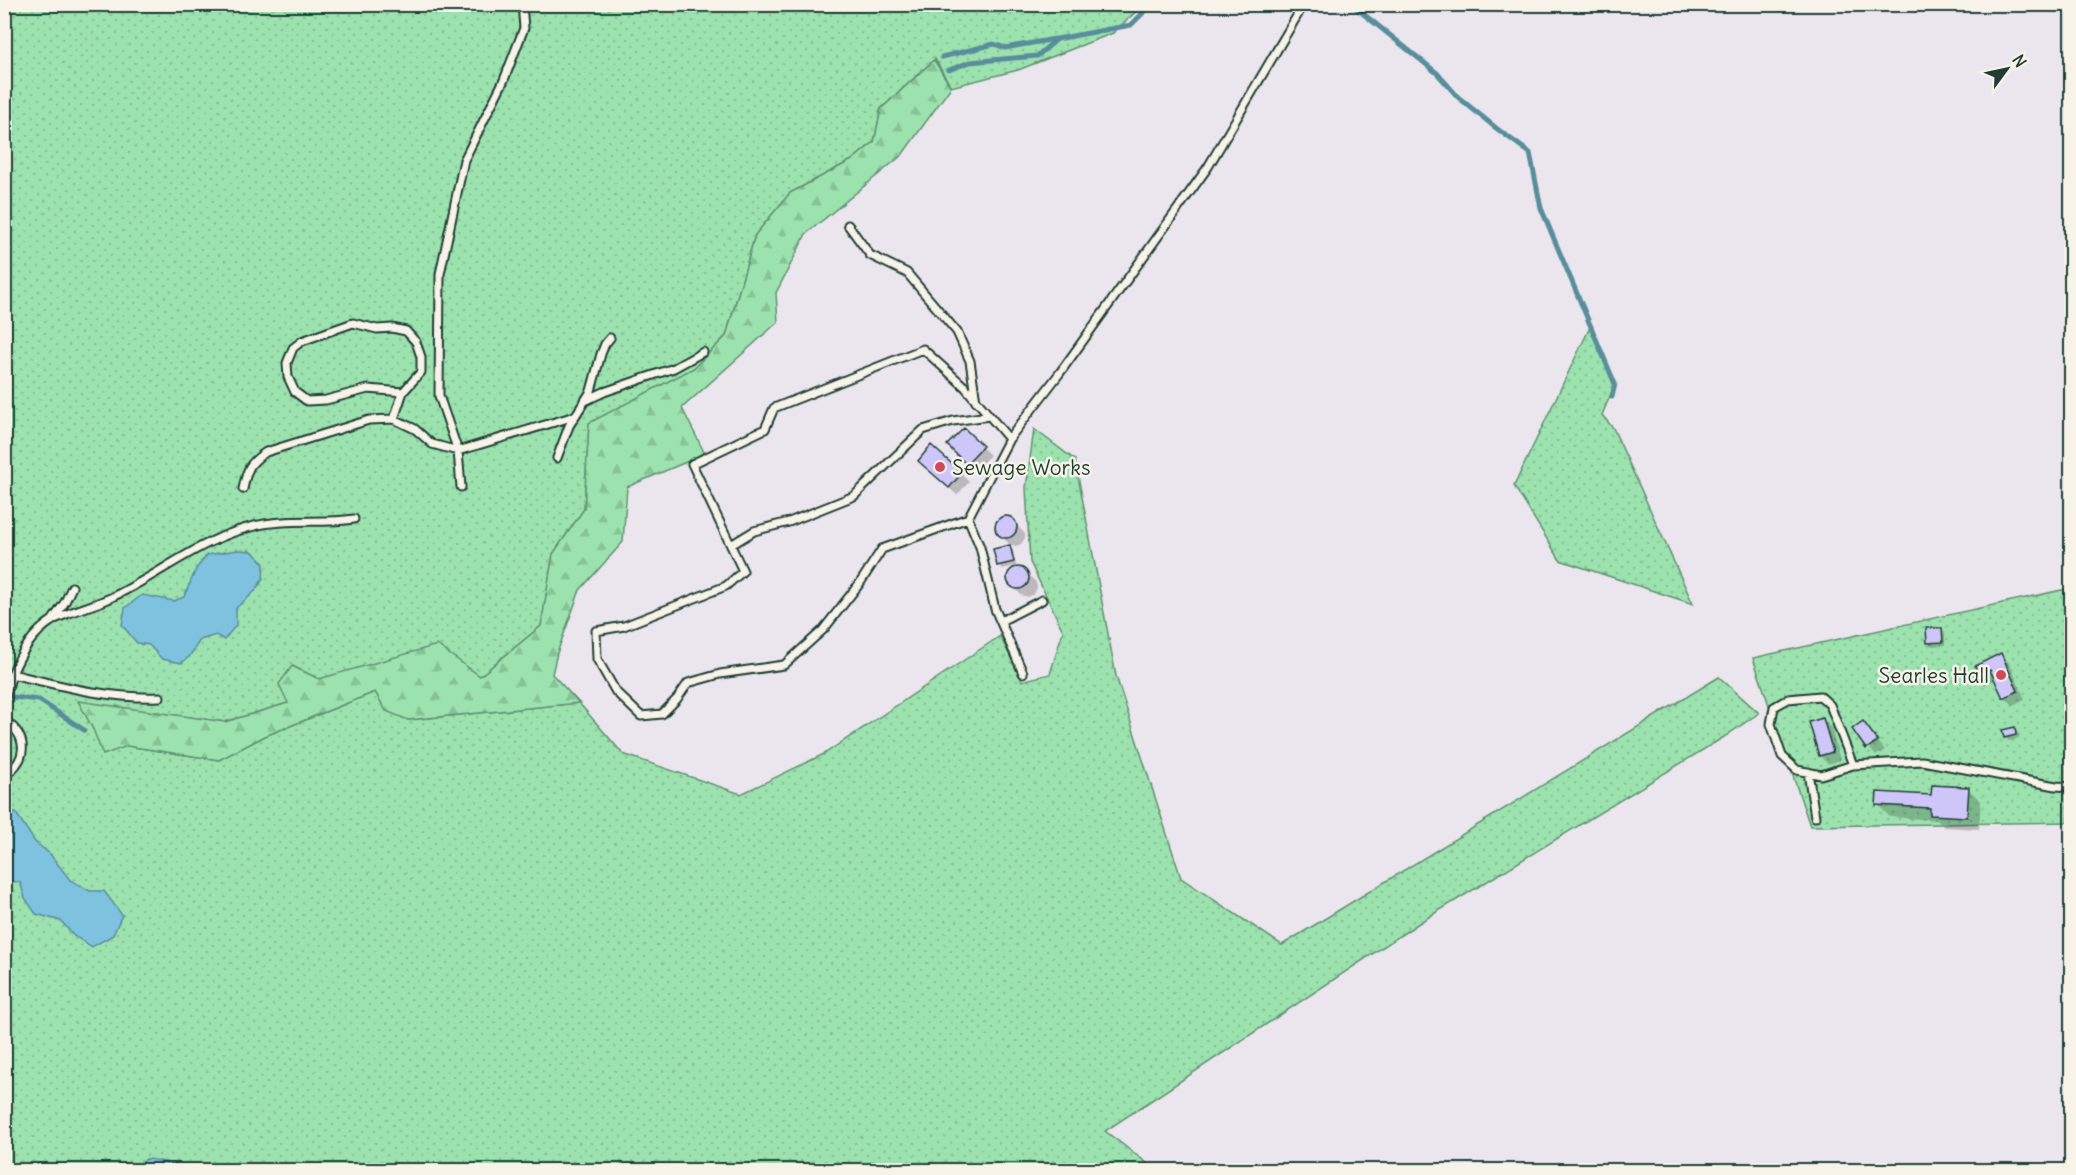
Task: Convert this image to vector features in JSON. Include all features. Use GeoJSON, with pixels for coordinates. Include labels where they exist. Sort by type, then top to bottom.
{"type":"FeatureCollection","features":[{"type":"Feature","properties":{"kind":"lane"},"geometry":{"type":"LineString","coordinates":[[461,487],[458,451],[439,396],[440,274],[464,160],[504,80],[524,28],[522,4]]}},
{"type":"Feature","properties":{"kind":"lane"},"geometry":{"type":"LineString","coordinates":[[1009,439],[964,387],[923,349],[774,408],[765,429],[692,464],[743,571],[726,586],[624,626],[596,631],[597,659],[616,692],[641,716],[662,714],[677,699],[688,683],[720,674],[784,665],[823,630],[860,583],[882,549],[968,518],[1009,439],[1059,374],[1208,167],[1304,4]]}},
{"type":"Feature","properties":{"kind":"lane"},"geometry":{"type":"LineString","coordinates":[[848,225],[870,255],[908,273],[957,332],[970,361],[976,401]]}},
{"type":"Feature","properties":{"kind":"lane"},"geometry":{"type":"LineString","coordinates":[[394,419],[403,392],[421,372],[421,357],[416,342],[406,331],[392,328],[377,329],[353,323],[336,327],[302,340],[293,348],[287,363],[288,377],[295,392],[307,401],[326,400],[368,389],[403,392]]}},
{"type":"Feature","properties":{"kind":"lane"},"geometry":{"type":"LineString","coordinates":[[556,458],[575,416],[591,391],[604,344],[610,338]]}},
{"type":"Feature","properties":{"kind":"lane"},"geometry":{"type":"LineString","coordinates":[[585,401],[604,392],[674,368],[703,352]]}},
{"type":"Feature","properties":{"kind":"lane"},"geometry":{"type":"LineString","coordinates":[[243,489],[246,472],[253,460],[266,452],[369,420],[394,419],[415,429],[432,444],[458,451],[575,416]]}},
{"type":"Feature","properties":{"kind":"lane"},"geometry":{"type":"LineString","coordinates":[[731,545],[754,531],[789,522],[854,496],[923,430],[953,421],[989,416]]}},
{"type":"Feature","properties":{"kind":"lane"},"geometry":{"type":"LineString","coordinates":[[968,518],[980,547],[995,609],[1023,673]]}},
{"type":"Feature","properties":{"kind":"lane"},"geometry":{"type":"LineString","coordinates":[[4,701],[21,653],[32,637],[52,621],[124,591],[212,539],[258,525],[304,520],[332,522],[354,519]]}},
{"type":"Feature","properties":{"kind":"lane"},"geometry":{"type":"LineString","coordinates":[[52,621],[72,587]]}},
{"type":"Feature","properties":{"kind":"lane"},"geometry":{"type":"LineString","coordinates":[[1001,621],[1042,600]]}},
{"type":"Feature","properties":{"kind":"lane"},"geometry":{"type":"LineString","coordinates":[[12,674],[82,691],[134,698],[160,697]]}},
{"type":"Feature","properties":{"kind":"lane"},"geometry":{"type":"LineString","coordinates":[[1853,765],[1830,705],[1820,696],[1788,699],[1774,707],[1771,724],[1782,756],[1797,770],[1821,775],[1853,765],[1922,761],[2072,787]]}},
{"type":"Feature","properties":{"kind":"lane"},"geometry":{"type":"LineString","coordinates":[[4,720],[14,727],[22,740],[22,755],[15,769],[4,776]]}},
{"type":"Feature","properties":{"kind":"lane"},"geometry":{"type":"LineString","coordinates":[[1809,772],[1815,817]]}},
{"type":"Feature","properties":{"kind":"green space"},"geometry":{"type":"Polygon","coordinates":[[[5,5],[1143,5],[1113,33],[1018,70],[951,87],[935,59],[881,109],[874,142],[852,160],[790,193],[755,235],[726,336],[694,368],[589,424],[584,509],[553,554],[541,626],[479,677],[323,681],[292,666],[288,703],[225,722],[79,702],[93,729],[127,746],[219,760],[265,736],[375,692],[408,720],[579,703],[623,754],[741,794],[824,754],[1000,636],[1022,681],[1050,674],[1063,631],[1030,562],[1026,488],[1034,429],[1075,460],[1116,676],[1181,878],[1282,945],[1719,677],[1759,713],[1724,737],[1422,921],[1105,1131],[1156,1170],[5,1170],[5,5]]]}},
{"type":"Feature","properties":{"kind":"green space"},"geometry":{"type":"Polygon","coordinates":[[[934,60],[951,87],[902,155],[806,234],[776,293],[778,322],[682,408],[705,454],[627,487],[623,542],[580,590],[557,653],[552,674],[579,703],[408,720],[386,711],[375,692],[265,736],[219,760],[127,746],[103,755],[93,729],[78,701],[225,722],[288,703],[279,684],[292,666],[319,679],[437,645],[480,676],[541,626],[553,554],[584,509],[589,423],[694,368],[726,336],[755,235],[790,193],[852,160],[874,142],[881,109],[934,60]]]}},
{"type":"Feature","properties":{"kind":"green space"},"geometry":{"type":"Polygon","coordinates":[[[1591,325],[1615,384],[1602,415],[1613,428],[1693,604],[1560,560],[1514,486],[1591,325]]]}},
{"type":"Feature","properties":{"kind":"green space"},"geometry":{"type":"Polygon","coordinates":[[[2071,588],[2071,822],[1810,826],[1753,658],[2071,588]]]}},
{"type":"Feature","properties":{"kind":"water"},"geometry":{"type":"Polygon","coordinates":[[[237,550],[252,551],[264,564],[263,579],[254,592],[236,608],[236,625],[224,640],[216,635],[200,640],[189,657],[181,663],[162,659],[149,645],[137,643],[122,625],[125,608],[142,595],[174,601],[184,597],[196,569],[207,555],[237,550]]]}},
{"type":"Feature","properties":{"kind":"water"},"geometry":{"type":"Polygon","coordinates":[[[4,811],[16,813],[35,842],[50,854],[70,880],[90,891],[104,891],[122,915],[113,935],[92,947],[74,936],[61,921],[36,914],[25,898],[20,882],[5,881],[4,811]]]}},
{"type":"Feature","properties":{"kind":"water"},"geometry":{"type":"Polygon","coordinates":[[[146,1159],[183,1168],[195,1170],[135,1170],[146,1159]]]}},
{"type":"Feature","properties":{"kind":"building"},"geometry":{"type":"Polygon","coordinates":[[[964,428],[983,446],[966,464],[947,445],[964,428]]]}},
{"type":"Feature","properties":{"kind":"building","name":"Sewage Works"},"geometry":{"type":"Polygon","coordinates":[[[931,445],[962,473],[949,488],[918,461],[931,445]]]}},
{"type":"Feature","properties":{"kind":"building"},"geometry":{"type":"Polygon","coordinates":[[[1006,516],[1014,519],[1017,527],[1014,535],[1006,538],[998,535],[995,527],[998,519],[1006,516]]]}},
{"type":"Feature","properties":{"kind":"building"},"geometry":{"type":"Polygon","coordinates":[[[1010,545],[1014,562],[997,566],[993,549],[1010,545]]]}},
{"type":"Feature","properties":{"kind":"building"},"geometry":{"type":"Polygon","coordinates":[[[1018,567],[1026,570],[1029,578],[1026,586],[1018,589],[1010,586],[1007,578],[1010,570],[1018,567]]]}},
{"type":"Feature","properties":{"kind":"building"},"geometry":{"type":"Polygon","coordinates":[[[1926,628],[1942,628],[1943,642],[1927,643],[1926,628]]]}},
{"type":"Feature","properties":{"kind":"building","name":"Searles Hall"},"geometry":{"type":"Polygon","coordinates":[[[2001,653],[2018,691],[2003,698],[1990,670],[1975,678],[1973,673],[1977,671],[1975,666],[2001,653]]]}},
{"type":"Feature","properties":{"kind":"building"},"geometry":{"type":"Polygon","coordinates":[[[1823,718],[1833,752],[1819,756],[1809,722],[1823,718]]]}},
{"type":"Feature","properties":{"kind":"building"},"geometry":{"type":"Polygon","coordinates":[[[1863,721],[1878,741],[1866,749],[1852,729],[1863,721]]]}},
{"type":"Feature","properties":{"kind":"building"},"geometry":{"type":"Polygon","coordinates":[[[2015,727],[2016,735],[2004,738],[2002,730],[2015,727]]]}},
{"type":"Feature","properties":{"kind":"building"},"geometry":{"type":"Polygon","coordinates":[[[1932,785],[1969,787],[1967,817],[1930,815],[1930,808],[1876,805],[1877,792],[1931,795],[1932,785]]]}},
{"type":"Feature","properties":{"kind":"waterway"},"geometry":{"type":"LineString","coordinates":[[949,70],[970,62],[1037,56],[1057,39],[1131,25],[1146,10],[1148,4]]}},
{"type":"Feature","properties":{"kind":"waterway"},"geometry":{"type":"LineString","coordinates":[[1351,4],[1437,73],[1458,97],[1530,153],[1541,208],[1615,384],[1612,397]]}},
{"type":"Feature","properties":{"kind":"waterway"},"geometry":{"type":"LineString","coordinates":[[942,57],[994,44],[1005,48],[1055,39]]}},
{"type":"Feature","properties":{"kind":"waterway"},"geometry":{"type":"LineString","coordinates":[[4,696],[39,700],[84,730]]}},
{"type":"Feature","properties":{"kind":"place","name":"Sewage Works"},"geometry":{"type":"Point","coordinates":[940,467]}},
{"type":"Feature","properties":{"kind":"place","name":"Searles Hall"},"geometry":{"type":"Point","coordinates":[2001,675]}}]}
